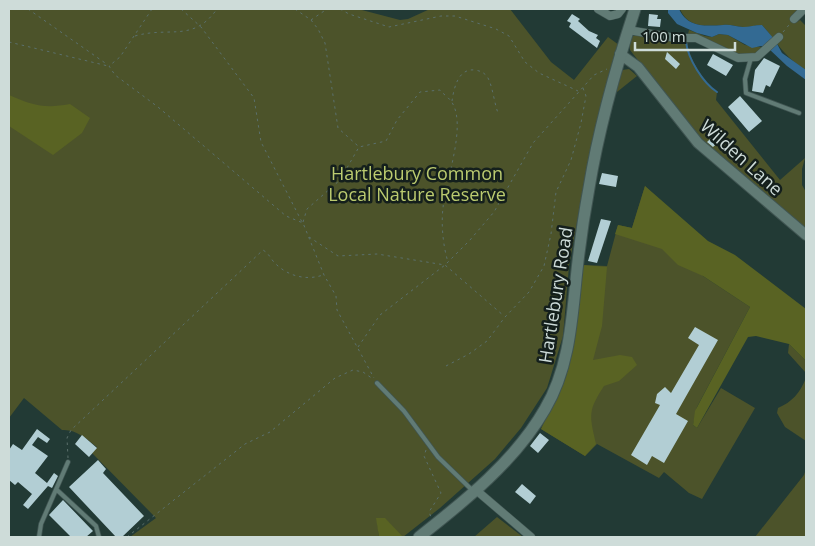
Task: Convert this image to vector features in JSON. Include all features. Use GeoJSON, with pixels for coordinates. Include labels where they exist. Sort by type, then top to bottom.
{"type":"FeatureCollection","features":[{"type":"Feature","properties":{"kind":"main road","name":"Hartlebury Road"},"geometry":{"type":"LineString","coordinates":[[419,537],[475,491],[515,450],[535,425],[558,384],[570,338],[589,186],[618,59],[635,9]]}},
{"type":"Feature","properties":{"kind":"street"},"geometry":{"type":"LineString","coordinates":[[598,9],[610,16],[618,14],[622,9]]}},
{"type":"Feature","properties":{"kind":"street"},"geometry":{"type":"LineString","coordinates":[[794,19],[804,9]]}},
{"type":"Feature","properties":{"kind":"street"},"geometry":{"type":"LineString","coordinates":[[628,30],[676,38],[696,38],[738,58],[752,58],[765,51],[779,37]]}},
{"type":"Feature","properties":{"kind":"street","name":"Wilden Lane"},"geometry":{"type":"LineString","coordinates":[[618,59],[638,67],[698,143],[806,235]]}},
{"type":"Feature","properties":{"kind":"street"},"geometry":{"type":"LineString","coordinates":[[475,491],[531,537]]}},
{"type":"Feature","properties":{"kind":"lane"},"geometry":{"type":"LineString","coordinates":[[752,58],[745,79],[746,93],[799,113]]}},
{"type":"Feature","properties":{"kind":"lane"},"geometry":{"type":"LineString","coordinates":[[377,382],[399,406],[438,457],[475,491]]}},
{"type":"Feature","properties":{"kind":"lane"},"geometry":{"type":"LineString","coordinates":[[39,537],[40,524],[68,462]]}},
{"type":"Feature","properties":{"kind":"lane"},"geometry":{"type":"LineString","coordinates":[[57,490],[96,526],[99,537]]}},
{"type":"Feature","properties":{"kind":"path"},"geometry":{"type":"LineString","coordinates":[[28,9],[108,66],[115,75],[158,107],[286,216],[303,223]]}},
{"type":"Feature","properties":{"kind":"path"},"geometry":{"type":"LineString","coordinates":[[108,66],[120,57],[152,9]]}},
{"type":"Feature","properties":{"kind":"path"},"geometry":{"type":"LineString","coordinates":[[181,9],[201,27],[254,98],[261,142],[303,223],[324,275],[336,296],[337,310],[377,382]]}},
{"type":"Feature","properties":{"kind":"path"},"geometry":{"type":"LineString","coordinates":[[134,36],[146,33],[184,32],[201,27],[217,9]]}},
{"type":"Feature","properties":{"kind":"path"},"geometry":{"type":"LineString","coordinates":[[295,9],[311,20],[324,43],[338,128],[359,146]]}},
{"type":"Feature","properties":{"kind":"path"},"geometry":{"type":"LineString","coordinates":[[311,20],[327,9]]}},
{"type":"Feature","properties":{"kind":"path"},"geometry":{"type":"LineString","coordinates":[[340,9],[349,14],[389,27],[441,16],[455,16],[496,29],[509,36],[525,62],[539,73],[578,91]]}},
{"type":"Feature","properties":{"kind":"path"},"geometry":{"type":"LineString","coordinates":[[779,37],[794,19]]}},
{"type":"Feature","properties":{"kind":"path"},"geometry":{"type":"LineString","coordinates":[[9,42],[108,66]]}},
{"type":"Feature","properties":{"kind":"path"},"geometry":{"type":"LineString","coordinates":[[358,347],[380,316],[445,265],[494,212],[533,143],[594,75],[618,59]]}},
{"type":"Feature","properties":{"kind":"path"},"geometry":{"type":"LineString","coordinates":[[452,101],[460,75],[466,71],[482,72],[488,78],[498,113]]}},
{"type":"Feature","properties":{"kind":"path"},"geometry":{"type":"LineString","coordinates":[[446,366],[487,341],[504,317],[528,292],[544,266],[551,234],[556,192],[571,160],[581,123],[586,96],[583,86]]}},
{"type":"Feature","properties":{"kind":"path"},"geometry":{"type":"LineString","coordinates":[[359,146],[386,141],[397,120],[420,92],[440,90],[452,101],[455,111],[455,150],[443,208],[445,251],[448,262]]}},
{"type":"Feature","properties":{"kind":"path"},"geometry":{"type":"LineString","coordinates":[[303,223],[307,209],[340,180],[359,146]]}},
{"type":"Feature","properties":{"kind":"path"},"geometry":{"type":"LineString","coordinates":[[308,236],[338,256],[377,254],[445,265],[504,317]]}},
{"type":"Feature","properties":{"kind":"path"},"geometry":{"type":"LineString","coordinates":[[68,462],[67,438],[71,430],[263,250],[274,263],[293,275],[313,279],[324,275]]}},
{"type":"Feature","properties":{"kind":"path"},"geometry":{"type":"LineString","coordinates":[[127,537],[245,444],[270,432],[335,378],[353,370],[363,372],[377,382]]}},
{"type":"Feature","properties":{"kind":"path"},"geometry":{"type":"LineString","coordinates":[[429,444],[424,456],[441,493],[429,512],[436,524]]}},
{"type":"Feature","properties":{"kind":"green space","name":"Hartlebury Common Local Nature Reserve"},"geometry":{"type":"Polygon","coordinates":[[[9,9],[358,9],[400,20],[408,19],[430,9],[510,9],[551,62],[574,80],[608,37],[619,45],[584,184],[569,266],[563,336],[547,388],[521,428],[495,459],[440,508],[403,537],[393,537],[377,519],[379,537],[130,537],[156,518],[92,453],[97,447],[77,433],[62,430],[24,398],[9,418],[9,9]]]}},
{"type":"Feature","properties":{"kind":"green space"},"geometry":{"type":"Polygon","coordinates":[[[680,9],[804,9],[794,19],[797,22],[800,20],[806,26],[806,70],[786,55],[762,25],[745,27],[728,25],[710,26],[692,23],[683,15],[680,9]]]}},
{"type":"Feature","properties":{"kind":"green space"},"geometry":{"type":"Polygon","coordinates":[[[689,30],[712,37],[719,34],[728,35],[745,45],[768,48],[765,51],[738,58],[688,38],[692,59],[701,75],[717,92],[716,100],[780,180],[805,158],[802,169],[802,185],[806,192],[806,235],[714,158],[630,50],[630,42],[633,36],[652,34],[687,38],[689,30]]]}},
{"type":"Feature","properties":{"kind":"green space"},"geometry":{"type":"Polygon","coordinates":[[[629,69],[637,76],[617,92],[622,70],[629,69]]]}},
{"type":"Feature","properties":{"kind":"green space"},"geometry":{"type":"Polygon","coordinates":[[[9,95],[38,105],[70,104],[90,118],[82,133],[53,155],[9,126],[9,95]]]}},
{"type":"Feature","properties":{"kind":"green space"},"geometry":{"type":"Polygon","coordinates":[[[645,186],[658,199],[703,276],[750,307],[697,407],[693,425],[697,428],[721,388],[755,408],[702,499],[689,493],[664,472],[659,478],[597,444],[585,456],[541,429],[566,377],[574,339],[582,265],[607,266],[618,225],[632,228],[645,186]]]}},
{"type":"Feature","properties":{"kind":"green space"},"geometry":{"type":"Polygon","coordinates":[[[645,186],[708,241],[735,255],[806,309],[806,361],[789,344],[756,336],[748,337],[697,428],[693,425],[695,411],[750,307],[703,276],[678,265],[662,249],[615,234],[618,225],[632,228],[645,186]]]}},
{"type":"Feature","properties":{"kind":"green space"},"geometry":{"type":"Polygon","coordinates":[[[582,265],[607,267],[602,326],[593,360],[620,355],[632,357],[637,365],[619,381],[604,386],[595,401],[591,419],[596,444],[585,456],[541,429],[566,377],[574,339],[582,265]]]}},
{"type":"Feature","properties":{"kind":"green space"},"geometry":{"type":"Polygon","coordinates":[[[789,344],[806,361],[806,373],[788,353],[789,344]]]}},
{"type":"Feature","properties":{"kind":"green space"},"geometry":{"type":"Polygon","coordinates":[[[806,378],[806,441],[785,427],[777,413],[778,408],[795,396],[806,378]]]}},
{"type":"Feature","properties":{"kind":"green space"},"geometry":{"type":"Polygon","coordinates":[[[806,469],[806,537],[755,537],[804,475],[806,469]]]}},
{"type":"Feature","properties":{"kind":"green space"},"geometry":{"type":"Polygon","coordinates":[[[497,517],[523,537],[474,537],[497,517]]]}},
{"type":"Feature","properties":{"kind":"green space"},"geometry":{"type":"Polygon","coordinates":[[[376,518],[385,518],[403,537],[379,537],[376,518]]]}},
{"type":"Feature","properties":{"kind":"water"},"geometry":{"type":"Polygon","coordinates":[[[668,9],[679,9],[687,20],[692,23],[710,26],[728,25],[743,27],[762,25],[775,40],[782,53],[806,70],[806,80],[787,66],[768,48],[761,46],[752,48],[728,35],[719,34],[712,37],[697,33],[677,24],[668,13],[668,9]]]}},
{"type":"Feature","properties":{"kind":"building"},"geometry":{"type":"Polygon","coordinates":[[[572,14],[580,19],[578,21],[589,31],[598,35],[596,38],[600,41],[597,48],[569,27],[571,23],[567,21],[572,14]]]}},
{"type":"Feature","properties":{"kind":"building"},"geometry":{"type":"Polygon","coordinates":[[[649,14],[658,15],[657,19],[661,19],[660,27],[648,26],[649,14]]]}},
{"type":"Feature","properties":{"kind":"building"},"geometry":{"type":"Polygon","coordinates":[[[667,52],[680,64],[676,69],[665,59],[667,52]]]}},
{"type":"Feature","properties":{"kind":"building"},"geometry":{"type":"Polygon","coordinates":[[[713,54],[733,65],[726,76],[707,65],[713,54]]]}},
{"type":"Feature","properties":{"kind":"building"},"geometry":{"type":"Polygon","coordinates":[[[764,58],[780,66],[770,87],[766,85],[763,93],[752,91],[755,70],[764,58]]]}},
{"type":"Feature","properties":{"kind":"building"},"geometry":{"type":"Polygon","coordinates":[[[740,96],[762,121],[749,132],[728,107],[740,96]]]}},
{"type":"Feature","properties":{"kind":"building"},"geometry":{"type":"Polygon","coordinates":[[[716,133],[722,139],[713,147],[707,142],[716,133]]]}},
{"type":"Feature","properties":{"kind":"building"},"geometry":{"type":"Polygon","coordinates":[[[602,173],[618,176],[616,187],[599,184],[602,173]]]}},
{"type":"Feature","properties":{"kind":"building"},"geometry":{"type":"Polygon","coordinates":[[[601,219],[611,221],[597,263],[588,261],[601,219]]]}},
{"type":"Feature","properties":{"kind":"building"},"geometry":{"type":"Polygon","coordinates":[[[695,327],[718,340],[676,414],[688,421],[664,463],[652,456],[647,465],[631,455],[660,405],[655,403],[657,394],[665,387],[671,393],[699,345],[688,338],[695,327]]]}},
{"type":"Feature","properties":{"kind":"building"},"geometry":{"type":"Polygon","coordinates":[[[37,429],[50,439],[47,443],[38,437],[32,445],[48,456],[35,473],[47,483],[54,473],[58,476],[52,488],[48,486],[28,509],[23,505],[32,494],[18,482],[15,485],[9,480],[9,450],[13,444],[22,450],[37,429]]]}},
{"type":"Feature","properties":{"kind":"building"},"geometry":{"type":"Polygon","coordinates":[[[540,433],[549,440],[538,453],[530,446],[540,433]]]}},
{"type":"Feature","properties":{"kind":"building"},"geometry":{"type":"Polygon","coordinates":[[[82,435],[97,448],[89,457],[75,444],[82,435]]]}},
{"type":"Feature","properties":{"kind":"building"},"geometry":{"type":"Polygon","coordinates":[[[98,460],[106,469],[103,473],[144,516],[122,537],[116,537],[69,487],[98,460]]]}},
{"type":"Feature","properties":{"kind":"building"},"geometry":{"type":"Polygon","coordinates":[[[522,484],[536,496],[530,504],[515,492],[522,484]]]}},
{"type":"Feature","properties":{"kind":"building"},"geometry":{"type":"Polygon","coordinates":[[[63,500],[93,531],[86,537],[71,537],[49,515],[63,500]]]}},
{"type":"Feature","properties":{"kind":"waterway"},"geometry":{"type":"LineString","coordinates":[[686,42],[687,49],[697,70],[717,92]]}}]}
